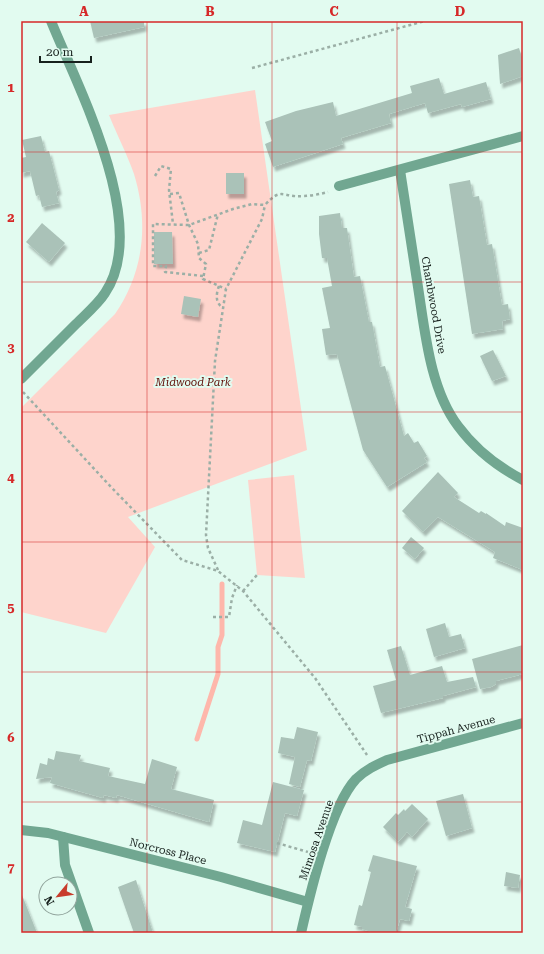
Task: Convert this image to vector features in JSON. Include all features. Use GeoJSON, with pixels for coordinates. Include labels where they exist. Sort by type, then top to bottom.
{"type":"FeatureCollection","features":[{"type":"Feature","properties":{"kind":"street"},"geometry":{"type":"LineString","coordinates":[[21,379],[106,292],[117,268],[121,242],[118,209],[104,150],[51,21]]}},
{"type":"Feature","properties":{"kind":"street"},"geometry":{"type":"LineString","coordinates":[[339,186],[523,136]]}},
{"type":"Feature","properties":{"kind":"street","name":"Chambwood Drive"},"geometry":{"type":"LineString","coordinates":[[400,170],[426,342],[442,397],[457,425],[474,445],[506,471],[523,480]]}},
{"type":"Feature","properties":{"kind":"street","name":"Tippah Avenue"},"geometry":{"type":"LineString","coordinates":[[395,758],[523,723]]}},
{"type":"Feature","properties":{"kind":"street","name":"Mimosa Avenue"},"geometry":{"type":"LineString","coordinates":[[302,933],[308,902],[322,856],[336,813],[345,794],[356,779],[374,766],[395,758]]}},
{"type":"Feature","properties":{"kind":"street","name":"Norcross Place"},"geometry":{"type":"LineString","coordinates":[[21,830],[48,833],[221,877],[308,902]]}},
{"type":"Feature","properties":{"kind":"street"},"geometry":{"type":"LineString","coordinates":[[63,837],[65,865],[89,933]]}},
{"type":"Feature","properties":{"kind":"path"},"geometry":{"type":"LineString","coordinates":[[252,68],[425,21]]}},
{"type":"Feature","properties":{"kind":"path"},"geometry":{"type":"LineString","coordinates":[[155,176],[161,166],[171,169],[170,194],[173,224]]}},
{"type":"Feature","properties":{"kind":"path"},"geometry":{"type":"LineString","coordinates":[[218,571],[208,548],[206,535],[214,361],[226,289],[262,219],[265,205],[273,196],[282,194],[301,197],[332,192],[339,186]]}},
{"type":"Feature","properties":{"kind":"path"},"geometry":{"type":"LineString","coordinates":[[170,194],[180,193],[189,225],[198,244],[199,258],[206,264],[203,279],[226,289]]}},
{"type":"Feature","properties":{"kind":"path"},"geometry":{"type":"LineString","coordinates":[[203,276],[165,272],[166,266],[153,266],[153,224],[189,225],[218,214],[252,204],[265,205]]}},
{"type":"Feature","properties":{"kind":"path"},"geometry":{"type":"LineString","coordinates":[[199,253],[209,250],[218,214]]}},
{"type":"Feature","properties":{"kind":"path"},"geometry":{"type":"LineString","coordinates":[[219,286],[216,298],[218,303],[223,308]]}},
{"type":"Feature","properties":{"kind":"path"},"geometry":{"type":"LineString","coordinates":[[21,390],[110,487],[182,560],[218,571],[243,591],[315,678],[374,766]]}},
{"type":"Feature","properties":{"kind":"path"},"geometry":{"type":"LineString","coordinates":[[243,591],[257,574]]}},
{"type":"Feature","properties":{"kind":"path"},"geometry":{"type":"LineString","coordinates":[[213,617],[229,617],[232,598],[237,585]]}},
{"type":"Feature","properties":{"kind":"path"},"geometry":{"type":"LineString","coordinates":[[277,843],[322,856]]}},
{"type":"Feature","properties":{"kind":"green space","name":"Midwood Park"},"geometry":{"type":"Polygon","coordinates":[[[255,90],[307,450],[128,517],[155,547],[106,633],[21,612],[21,408],[115,314],[125,298],[138,264],[142,229],[139,192],[134,174],[109,115],[255,90]]]}},
{"type":"Feature","properties":{"kind":"green space"},"geometry":{"type":"Polygon","coordinates":[[[294,475],[305,578],[257,575],[248,480],[294,475]]]}},
{"type":"Feature","properties":{"kind":"building"},"geometry":{"type":"Polygon","coordinates":[[[90,21],[144,21],[144,27],[94,38],[90,21]]]}},
{"type":"Feature","properties":{"kind":"building"},"geometry":{"type":"Polygon","coordinates":[[[519,48],[523,61],[523,76],[500,84],[498,55],[519,48]]]}},
{"type":"Feature","properties":{"kind":"building"},"geometry":{"type":"Polygon","coordinates":[[[439,78],[444,94],[486,82],[491,99],[462,107],[461,104],[428,113],[425,103],[389,114],[391,123],[341,138],[343,144],[273,167],[265,144],[272,141],[265,122],[296,111],[333,102],[336,116],[412,93],[410,86],[439,78]]]}},
{"type":"Feature","properties":{"kind":"building"},"geometry":{"type":"Polygon","coordinates":[[[41,136],[45,152],[49,151],[59,190],[56,192],[59,203],[42,207],[39,195],[36,196],[30,171],[21,173],[21,158],[26,157],[22,140],[41,136]]]}},
{"type":"Feature","properties":{"kind":"building"},"geometry":{"type":"Polygon","coordinates":[[[226,173],[244,173],[244,194],[226,194],[226,173]]]}},
{"type":"Feature","properties":{"kind":"building"},"geometry":{"type":"Polygon","coordinates":[[[470,180],[473,197],[479,196],[487,245],[492,244],[502,305],[508,304],[510,319],[502,321],[503,329],[472,334],[449,184],[470,180]]]}},
{"type":"Feature","properties":{"kind":"building"},"geometry":{"type":"Polygon","coordinates":[[[340,213],[342,228],[347,228],[354,277],[360,276],[369,322],[372,322],[380,367],[385,366],[404,436],[408,433],[414,443],[418,441],[427,456],[424,458],[427,462],[387,487],[363,450],[337,354],[326,355],[322,329],[330,328],[322,288],[332,286],[327,258],[322,258],[319,234],[319,216],[340,213]]]}},
{"type":"Feature","properties":{"kind":"building"},"geometry":{"type":"Polygon","coordinates":[[[42,223],[65,243],[49,262],[26,242],[42,223]]]}},
{"type":"Feature","properties":{"kind":"building"},"geometry":{"type":"Polygon","coordinates":[[[154,232],[172,232],[173,264],[154,264],[154,232]]]}},
{"type":"Feature","properties":{"kind":"building"},"geometry":{"type":"Polygon","coordinates":[[[184,296],[201,299],[198,317],[181,314],[184,296]]]}},
{"type":"Feature","properties":{"kind":"building"},"geometry":{"type":"Polygon","coordinates":[[[493,350],[506,376],[492,381],[480,356],[493,350]]]}},
{"type":"Feature","properties":{"kind":"building"},"geometry":{"type":"Polygon","coordinates":[[[438,472],[458,493],[454,497],[479,513],[481,511],[486,513],[505,526],[506,522],[523,528],[523,570],[493,558],[495,552],[438,517],[423,532],[402,511],[438,472]]]}},
{"type":"Feature","properties":{"kind":"building"},"geometry":{"type":"Polygon","coordinates":[[[411,537],[424,548],[415,559],[402,548],[411,537]]]}},
{"type":"Feature","properties":{"kind":"building"},"geometry":{"type":"Polygon","coordinates":[[[445,623],[449,637],[461,634],[465,648],[434,657],[426,629],[445,623]]]}},
{"type":"Feature","properties":{"kind":"building"},"geometry":{"type":"Polygon","coordinates":[[[523,645],[523,674],[496,681],[496,684],[491,687],[480,689],[472,659],[523,645]]]}},
{"type":"Feature","properties":{"kind":"building"},"geometry":{"type":"Polygon","coordinates":[[[401,646],[410,675],[442,666],[447,682],[473,677],[476,687],[443,696],[443,698],[381,713],[373,686],[396,680],[387,650],[401,646]]]}},
{"type":"Feature","properties":{"kind":"building"},"geometry":{"type":"Polygon","coordinates":[[[297,727],[318,732],[311,761],[307,760],[300,787],[289,784],[295,757],[278,753],[281,737],[294,739],[297,727]]]}},
{"type":"Feature","properties":{"kind":"building"},"geometry":{"type":"Polygon","coordinates":[[[56,751],[81,755],[79,761],[110,768],[108,776],[145,784],[152,759],[177,767],[171,789],[214,800],[209,822],[117,795],[116,798],[104,795],[103,798],[50,783],[52,777],[36,779],[40,763],[47,765],[48,758],[54,760],[56,751]]]}},
{"type":"Feature","properties":{"kind":"building"},"geometry":{"type":"Polygon","coordinates":[[[273,782],[304,790],[297,816],[285,813],[275,852],[237,843],[243,820],[262,825],[273,782]]]}},
{"type":"Feature","properties":{"kind":"building"},"geometry":{"type":"Polygon","coordinates":[[[463,794],[472,828],[446,836],[436,801],[463,794]]]}},
{"type":"Feature","properties":{"kind":"building"},"geometry":{"type":"Polygon","coordinates":[[[412,804],[428,819],[412,837],[407,832],[398,842],[383,827],[396,813],[398,815],[412,804]]]}},
{"type":"Feature","properties":{"kind":"building"},"geometry":{"type":"Polygon","coordinates":[[[373,855],[417,866],[405,907],[412,909],[409,921],[400,919],[396,933],[375,933],[354,925],[359,905],[362,906],[371,872],[368,871],[373,855]]]}},
{"type":"Feature","properties":{"kind":"building"},"geometry":{"type":"Polygon","coordinates":[[[506,872],[520,875],[518,888],[504,886],[506,872]]]}},
{"type":"Feature","properties":{"kind":"building"},"geometry":{"type":"Polygon","coordinates":[[[136,880],[153,933],[134,933],[118,887],[136,880]]]}},
{"type":"Feature","properties":{"kind":"building"},"geometry":{"type":"Polygon","coordinates":[[[22,895],[37,933],[21,933],[22,895]]]}},
{"type":"Feature","properties":{"kind":"waterway"},"geometry":{"type":"LineString","coordinates":[[197,739],[218,674],[218,647],[222,635],[222,584]]}}]}
